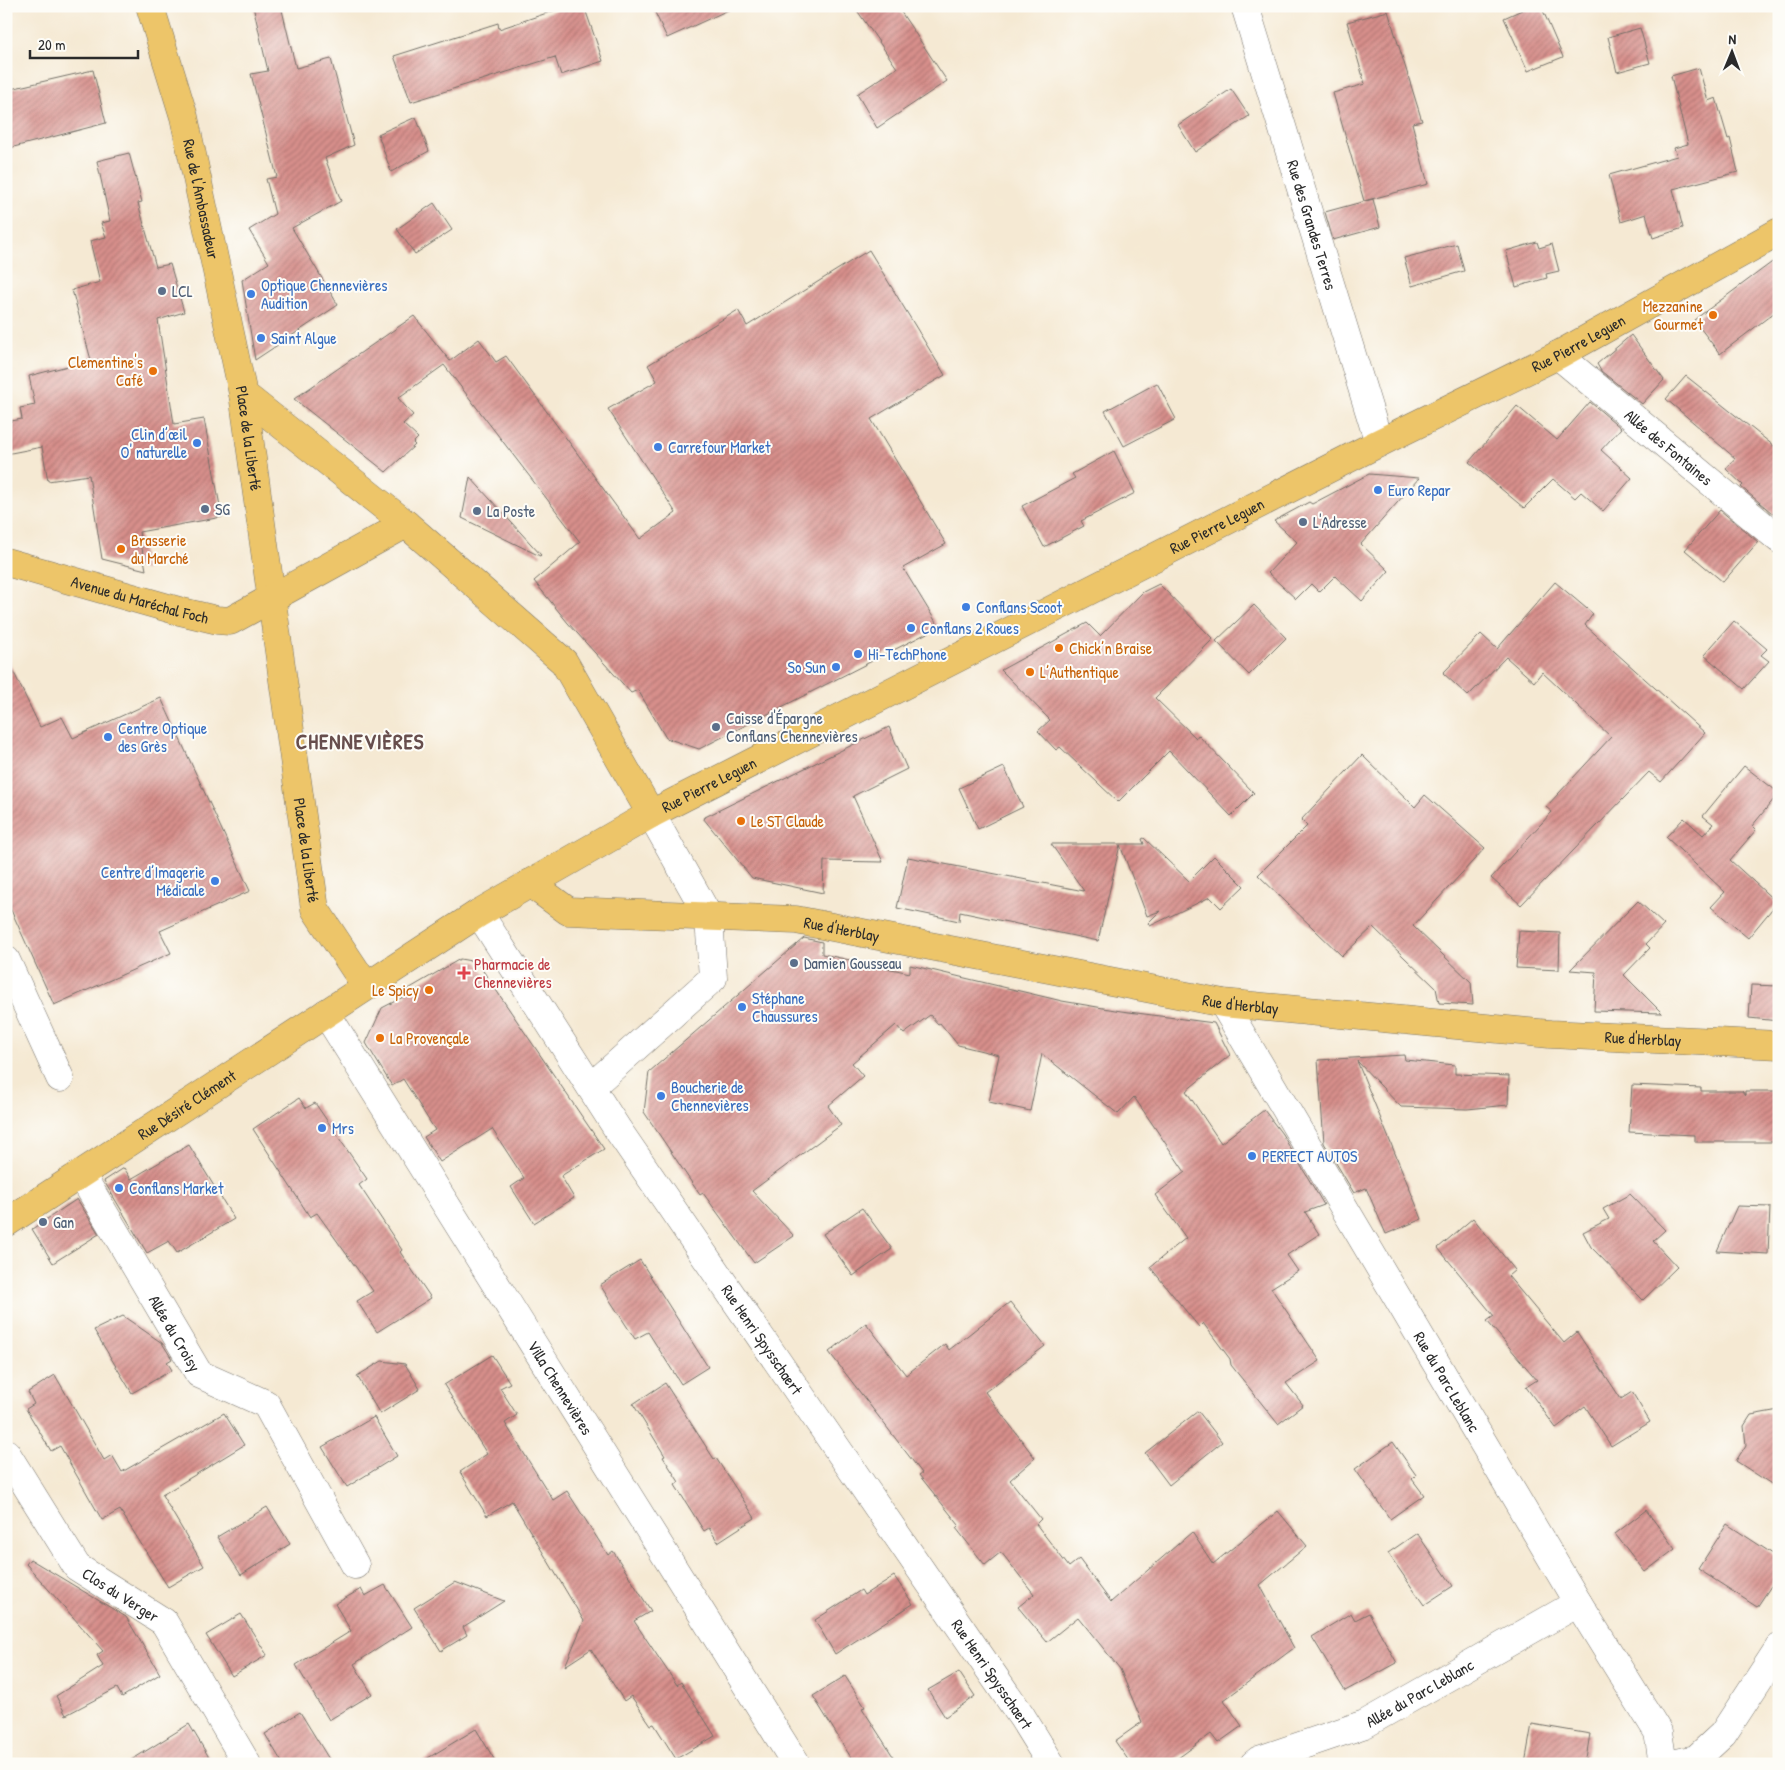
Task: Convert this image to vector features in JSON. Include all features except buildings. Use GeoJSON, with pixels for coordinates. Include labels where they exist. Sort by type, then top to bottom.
{"type":"FeatureCollection","features":[{"type":"Feature","properties":{"kind":"main road","name":"Rue de l'Ambassadeur"},"geometry":{"type":"LineString","coordinates":[[150,6],[184,118],[243,394]]}},
{"type":"Feature","properties":{"kind":"main road","name":"Rue Pierre Leguen"},"geometry":{"type":"LineString","coordinates":[[650,814],[1558,355],[1779,232]]}},
{"type":"Feature","properties":{"kind":"main road","name":"Place de la Liberté"},"geometry":{"type":"LineString","coordinates":[[243,394],[406,524],[564,662],[650,814]]}},
{"type":"Feature","properties":{"kind":"main road","name":"Place de la Liberté"},"geometry":{"type":"LineString","coordinates":[[243,394],[315,909],[366,986]]}},
{"type":"Feature","properties":{"kind":"main road"},"geometry":{"type":"LineString","coordinates":[[271,599],[406,524]]}},
{"type":"Feature","properties":{"kind":"main road","name":"Avenue du Maréchal Foch"},"geometry":{"type":"LineString","coordinates":[[6,562],[217,620],[230,621],[271,599]]}},
{"type":"Feature","properties":{"kind":"main road"},"geometry":{"type":"LineString","coordinates":[[366,986],[479,913],[650,814]]}},
{"type":"Feature","properties":{"kind":"main road"},"geometry":{"type":"LineString","coordinates":[[530,883],[568,911],[709,917]]}},
{"type":"Feature","properties":{"kind":"main road","name":"Rue d'Herblay"},"geometry":{"type":"LineString","coordinates":[[709,917],[796,920],[1223,1003],[1550,1034],[1779,1045]]}},
{"type":"Feature","properties":{"kind":"main road","name":"Rue Désiré Clément"},"geometry":{"type":"LineString","coordinates":[[6,1223],[366,986]]}},
{"type":"Feature","properties":{"kind":"street","name":"Rue des Grandes Terres"},"geometry":{"type":"LineString","coordinates":[[1245,6],[1379,444]]}},
{"type":"Feature","properties":{"kind":"street","name":"Allée des Fontaines"},"geometry":{"type":"LineString","coordinates":[[1558,355],[1779,539]]}},
{"type":"Feature","properties":{"kind":"street","name":"Place de la Liberté"},"geometry":{"type":"LineString","coordinates":[[591,1087],[713,978],[709,917],[650,814]]}},
{"type":"Feature","properties":{"kind":"street","name":"Rue Henri Spysschaert"},"geometry":{"type":"LineString","coordinates":[[479,913],[591,1087],[1022,1717],[1038,1760]]}},
{"type":"Feature","properties":{"kind":"street"},"geometry":{"type":"LineString","coordinates":[[6,960],[60,1078]]}},
{"type":"Feature","properties":{"kind":"street","name":"Rue du Parc Leblanc"},"geometry":{"type":"LineString","coordinates":[[1223,1003],[1578,1603],[1658,1732],[1663,1764]]}},
{"type":"Feature","properties":{"kind":"street","name":"Villa Chennevières"},"geometry":{"type":"LineString","coordinates":[[326,1013],[796,1764]]}},
{"type":"Feature","properties":{"kind":"street","name":"Allée du Croisy"},"geometry":{"type":"LineString","coordinates":[[82,1174],[200,1374],[266,1404],[355,1565]]}},
{"type":"Feature","properties":{"kind":"street","name":"Clos du Verger"},"geometry":{"type":"LineString","coordinates":[[6,1453],[77,1567],[164,1622],[247,1764]]}},
{"type":"Feature","properties":{"kind":"street","name":"Allée du Parc Leblanc"},"geometry":{"type":"LineString","coordinates":[[1254,1764],[1259,1760],[1365,1724],[1578,1603]]}},
{"type":"Feature","properties":{"kind":"street"},"geometry":{"type":"LineString","coordinates":[[1672,1764],[1696,1759],[1723,1734],[1779,1648]]}},
{"type":"Feature","properties":{"kind":"place","name":"LCL"},"geometry":{"type":"Point","coordinates":[162,291]}},
{"type":"Feature","properties":{"kind":"place","name":"Optique Chennevières Audition"},"geometry":{"type":"Point","coordinates":[251,294]}},
{"type":"Feature","properties":{"kind":"place","name":"Mezzanine Gourmet"},"geometry":{"type":"Point","coordinates":[1713,315]}},
{"type":"Feature","properties":{"kind":"place","name":"Saint Algue"},"geometry":{"type":"Point","coordinates":[261,338]}},
{"type":"Feature","properties":{"kind":"place","name":"Clementine's Café"},"geometry":{"type":"Point","coordinates":[153,371]}},
{"type":"Feature","properties":{"kind":"place","name":"Clin d’œil O' naturelle"},"geometry":{"type":"Point","coordinates":[197,443]}},
{"type":"Feature","properties":{"kind":"place","name":"Carrefour Market"},"geometry":{"type":"Point","coordinates":[658,447]}},
{"type":"Feature","properties":{"kind":"place","name":"Euro Repar"},"geometry":{"type":"Point","coordinates":[1378,490]}},
{"type":"Feature","properties":{"kind":"place","name":"SG"},"geometry":{"type":"Point","coordinates":[205,509]}},
{"type":"Feature","properties":{"kind":"place","name":"La Poste"},"geometry":{"type":"Point","coordinates":[477,511]}},
{"type":"Feature","properties":{"kind":"place","name":"L'Adresse"},"geometry":{"type":"Point","coordinates":[1303,522]}},
{"type":"Feature","properties":{"kind":"place","name":"Brasserie du Marché"},"geometry":{"type":"Point","coordinates":[121,549]}},
{"type":"Feature","properties":{"kind":"place","name":"Conflans Scoot"},"geometry":{"type":"Point","coordinates":[966,607]}},
{"type":"Feature","properties":{"kind":"place","name":"Conflans 2 Roues"},"geometry":{"type":"Point","coordinates":[911,628]}},
{"type":"Feature","properties":{"kind":"place","name":"Chick’n Braise"},"geometry":{"type":"Point","coordinates":[1059,648]}},
{"type":"Feature","properties":{"kind":"place","name":"Hi-TechPhone"},"geometry":{"type":"Point","coordinates":[858,654]}},
{"type":"Feature","properties":{"kind":"place","name":"So Sun"},"geometry":{"type":"Point","coordinates":[836,667]}},
{"type":"Feature","properties":{"kind":"place","name":"L’Authentique"},"geometry":{"type":"Point","coordinates":[1030,672]}},
{"type":"Feature","properties":{"kind":"place","name":"Caisse d'Épargne Conflans Chennevières"},"geometry":{"type":"Point","coordinates":[716,727]}},
{"type":"Feature","properties":{"kind":"place","name":"Centre Optique des Grès"},"geometry":{"type":"Point","coordinates":[108,737]}},
{"type":"Feature","properties":{"kind":"place","name":"Le ST Claude"},"geometry":{"type":"Point","coordinates":[741,821]}},
{"type":"Feature","properties":{"kind":"place","name":"Centre d’Imagerie Médicale"},"geometry":{"type":"Point","coordinates":[215,881]}},
{"type":"Feature","properties":{"kind":"place","name":"Damien Gousseau"},"geometry":{"type":"Point","coordinates":[794,963]}},
{"type":"Feature","properties":{"kind":"place","name":"Pharmacie de Chennevières"},"geometry":{"type":"Point","coordinates":[464,973]}},
{"type":"Feature","properties":{"kind":"place","name":"Le Spicy"},"geometry":{"type":"Point","coordinates":[429,990]}},
{"type":"Feature","properties":{"kind":"place","name":"Stéphane Chaussures"},"geometry":{"type":"Point","coordinates":[742,1007]}},
{"type":"Feature","properties":{"kind":"place","name":"La Provençale"},"geometry":{"type":"Point","coordinates":[380,1038]}},
{"type":"Feature","properties":{"kind":"place","name":"Boucherie de Chennevières"},"geometry":{"type":"Point","coordinates":[661,1096]}},
{"type":"Feature","properties":{"kind":"place","name":"Mrs"},"geometry":{"type":"Point","coordinates":[322,1128]}},
{"type":"Feature","properties":{"kind":"place","name":"PERFECT AUTOS"},"geometry":{"type":"Point","coordinates":[1252,1156]}},
{"type":"Feature","properties":{"kind":"place","name":"Conflans Market"},"geometry":{"type":"Point","coordinates":[119,1188]}},
{"type":"Feature","properties":{"kind":"place","name":"Gan"},"geometry":{"type":"Point","coordinates":[43,1222]}},
{"type":"Feature","properties":{"kind":"district","name":"CHENNEVIÈRES"},"geometry":{"type":"Point","coordinates":[360,742]}}]}
